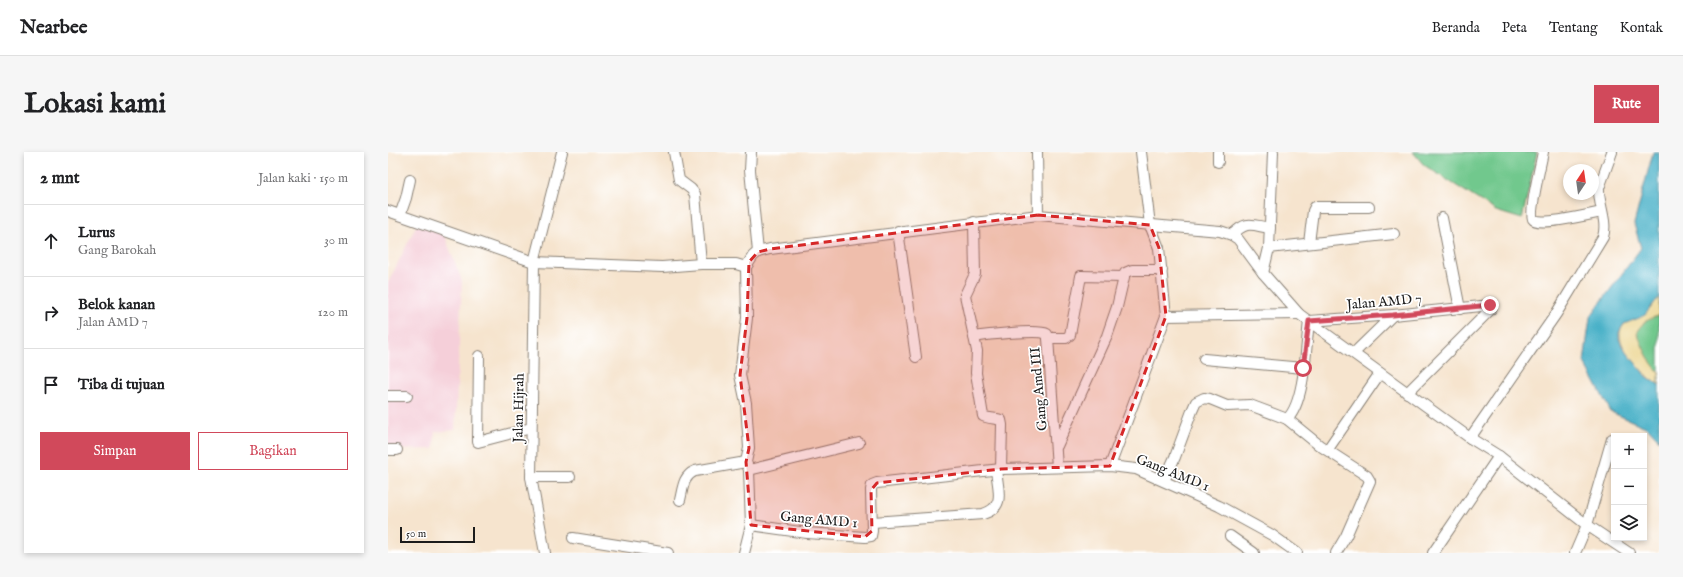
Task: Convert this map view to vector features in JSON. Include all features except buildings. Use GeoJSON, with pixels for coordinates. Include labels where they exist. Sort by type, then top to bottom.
{"type":"FeatureCollection","features":[{"type":"Feature","properties":{"kind":"street","name":"Jalan Hijrah"},"geometry":{"type":"LineString","coordinates":[[545,553],[531,478],[534,262],[562,152]]}},
{"type":"Feature","properties":{"kind":"street"},"geometry":{"type":"LineString","coordinates":[[674,152],[679,180],[695,194],[698,213],[701,264]]}},
{"type":"Feature","properties":{"kind":"street"},"geometry":{"type":"LineString","coordinates":[[751,152],[750,170],[758,252]]}},
{"type":"Feature","properties":{"kind":"street"},"geometry":{"type":"LineString","coordinates":[[1036,152],[1038,215]]}},
{"type":"Feature","properties":{"kind":"street"},"geometry":{"type":"LineString","coordinates":[[1110,466],[1166,316],[1158,241],[1150,225],[1141,152]]}},
{"type":"Feature","properties":{"kind":"street"},"geometry":{"type":"LineString","coordinates":[[1263,273],[1270,248],[1273,152]]}},
{"type":"Feature","properties":{"kind":"street"},"geometry":{"type":"LineString","coordinates":[[1543,152],[1532,208],[1532,218],[1539,222],[1602,212]]}},
{"type":"Feature","properties":{"kind":"street"},"geometry":{"type":"LineString","coordinates":[[1470,438],[1556,314],[1603,237],[1604,227],[1599,188],[1612,152]]}},
{"type":"Feature","properties":{"kind":"street"},"geometry":{"type":"LineString","coordinates":[[400,215],[410,180]]}},
{"type":"Feature","properties":{"kind":"street"},"geometry":{"type":"LineString","coordinates":[[1309,243],[1313,211],[1315,207],[1369,207]]}},
{"type":"Feature","properties":{"kind":"street"},"geometry":{"type":"LineString","coordinates":[[388,211],[534,262],[662,267],[701,264],[736,264],[746,268]]}},
{"type":"Feature","properties":{"kind":"street"},"geometry":{"type":"LineString","coordinates":[[744,553],[751,525],[747,466],[749,448],[746,403],[740,375],[747,318],[746,268],[753,256],[758,252],[770,248],[898,231],[1038,215],[1220,232],[1232,235],[1244,246],[1263,273],[1299,314],[1470,438],[1499,456],[1587,525],[1629,553]]}},
{"type":"Feature","properties":{"kind":"street"},"geometry":{"type":"LineString","coordinates":[[1442,218],[1460,309]]}},
{"type":"Feature","properties":{"kind":"street"},"geometry":{"type":"LineString","coordinates":[[873,522],[983,514],[992,511],[998,502],[1002,425],[1001,420],[983,416],[976,373],[977,351],[966,294],[975,274],[974,222]]}},
{"type":"Feature","properties":{"kind":"street"},"geometry":{"type":"LineString","coordinates":[[1232,235],[1243,225],[1270,228]]}},
{"type":"Feature","properties":{"kind":"street"},"geometry":{"type":"LineString","coordinates":[[898,231],[916,357]]}},
{"type":"Feature","properties":{"kind":"street"},"geometry":{"type":"LineString","coordinates":[[1270,248],[1394,234]]}},
{"type":"Feature","properties":{"kind":"street"},"geometry":{"type":"LineString","coordinates":[[1057,446],[1107,336],[1117,308],[1124,276],[1127,271],[1132,270],[1162,270]]}},
{"type":"Feature","properties":{"kind":"street","name":"Gang Amd III"},"geometry":{"type":"LineString","coordinates":[[1057,467],[1057,446],[1048,338],[1066,338],[1070,335],[1081,276],[1124,276]]}},
{"type":"Feature","properties":{"kind":"street","name":"Jalan AMD 7"},"geometry":{"type":"LineString","coordinates":[[1309,321],[1460,309],[1489,304],[1491,307],[1407,393]]}},
{"type":"Feature","properties":{"kind":"street"},"geometry":{"type":"LineString","coordinates":[[1166,316],[1299,314]]}},
{"type":"Feature","properties":{"kind":"street"},"geometry":{"type":"LineString","coordinates":[[1354,353],[1393,315]]}},
{"type":"Feature","properties":{"kind":"street"},"geometry":{"type":"LineString","coordinates":[[1287,419],[1291,416],[1298,399],[1309,321]]}},
{"type":"Feature","properties":{"kind":"street"},"geometry":{"type":"LineString","coordinates":[[974,336],[1042,332],[1047,334],[1048,338]]}},
{"type":"Feature","properties":{"kind":"street"},"geometry":{"type":"LineString","coordinates":[[479,356],[478,442],[531,428]]}},
{"type":"Feature","properties":{"kind":"street"},"geometry":{"type":"LineString","coordinates":[[1204,359],[1303,368]]}},
{"type":"Feature","properties":{"kind":"street"},"geometry":{"type":"LineString","coordinates":[[1328,450],[1380,373]]}},
{"type":"Feature","properties":{"kind":"street"},"geometry":{"type":"LineString","coordinates":[[388,396],[407,396]]}},
{"type":"Feature","properties":{"kind":"street"},"geometry":{"type":"LineString","coordinates":[[1164,481],[1196,402],[1204,398],[1227,406],[1254,406],[1287,419],[1319,445],[1367,476],[1370,481],[1346,536],[1336,553]]}},
{"type":"Feature","properties":{"kind":"street"},"geometry":{"type":"LineString","coordinates":[[1575,553],[1587,525],[1611,442]]}},
{"type":"Feature","properties":{"kind":"street"},"geometry":{"type":"LineString","coordinates":[[680,500],[686,478],[689,474],[695,471],[747,466],[859,443]]}},
{"type":"Feature","properties":{"kind":"street"},"geometry":{"type":"LineString","coordinates":[[1433,553],[1499,456]]}},
{"type":"Feature","properties":{"kind":"street","name":"Gang AMD 1"},"geometry":{"type":"LineString","coordinates":[[751,525],[807,533],[865,537],[871,536],[873,522],[871,490],[872,485],[877,483],[999,469],[1110,466],[1136,469],[1219,506],[1272,535],[1297,553]]}},
{"type":"Feature","properties":{"kind":"street"},"geometry":{"type":"LineString","coordinates":[[531,478],[570,477]]}},
{"type":"Feature","properties":{"kind":"street"},"geometry":{"type":"LineString","coordinates":[[1230,536],[1254,553]]}},
{"type":"Feature","properties":{"kind":"street"},"geometry":{"type":"LineString","coordinates":[[573,538],[668,553]]}},
{"type":"Feature","properties":{"kind":"highlighted area"},"geometry":{"type":"Polygon","coordinates":[[[1038,215],[1150,225],[1159,248],[1166,316],[1110,466],[1001,469],[877,483],[871,490],[872,531],[865,537],[751,525],[746,462],[749,448],[740,375],[747,318],[749,262],[758,252],[770,249],[1038,215]]]}},
{"type":"Feature","properties":{"kind":"shaded area"},"geometry":{"type":"Polygon","coordinates":[[[417,224],[444,234],[462,281],[455,430],[435,432],[434,449],[388,450],[388,283],[417,224]]]}},
{"type":"Feature","properties":{"kind":"green space"},"geometry":{"type":"Polygon","coordinates":[[[1413,152],[1537,152],[1522,219],[1496,211],[1424,165],[1413,152]]]}},
{"type":"Feature","properties":{"kind":"green space"},"geometry":{"type":"Polygon","coordinates":[[[1659,297],[1659,385],[1622,326],[1659,297]]]}},
{"type":"Feature","properties":{"kind":"sand"},"geometry":{"type":"Polygon","coordinates":[[[1659,297],[1659,315],[1644,322],[1637,333],[1649,359],[1659,372],[1659,385],[1646,375],[1625,350],[1621,342],[1620,334],[1624,324],[1645,313],[1659,297]]]}},
{"type":"Feature","properties":{"kind":"water"},"geometry":{"type":"Polygon","coordinates":[[[1653,152],[1659,152],[1659,297],[1644,316],[1624,324],[1619,332],[1619,339],[1622,346],[1645,375],[1659,385],[1659,440],[1648,428],[1611,412],[1584,362],[1590,317],[1641,248],[1634,224],[1653,152]]]}},
{"type":"Feature","properties":{"kind":"route"},"geometry":{"type":"LineString","coordinates":[[1303,368],[1309,321],[1393,315],[1490,305]]}}]}
